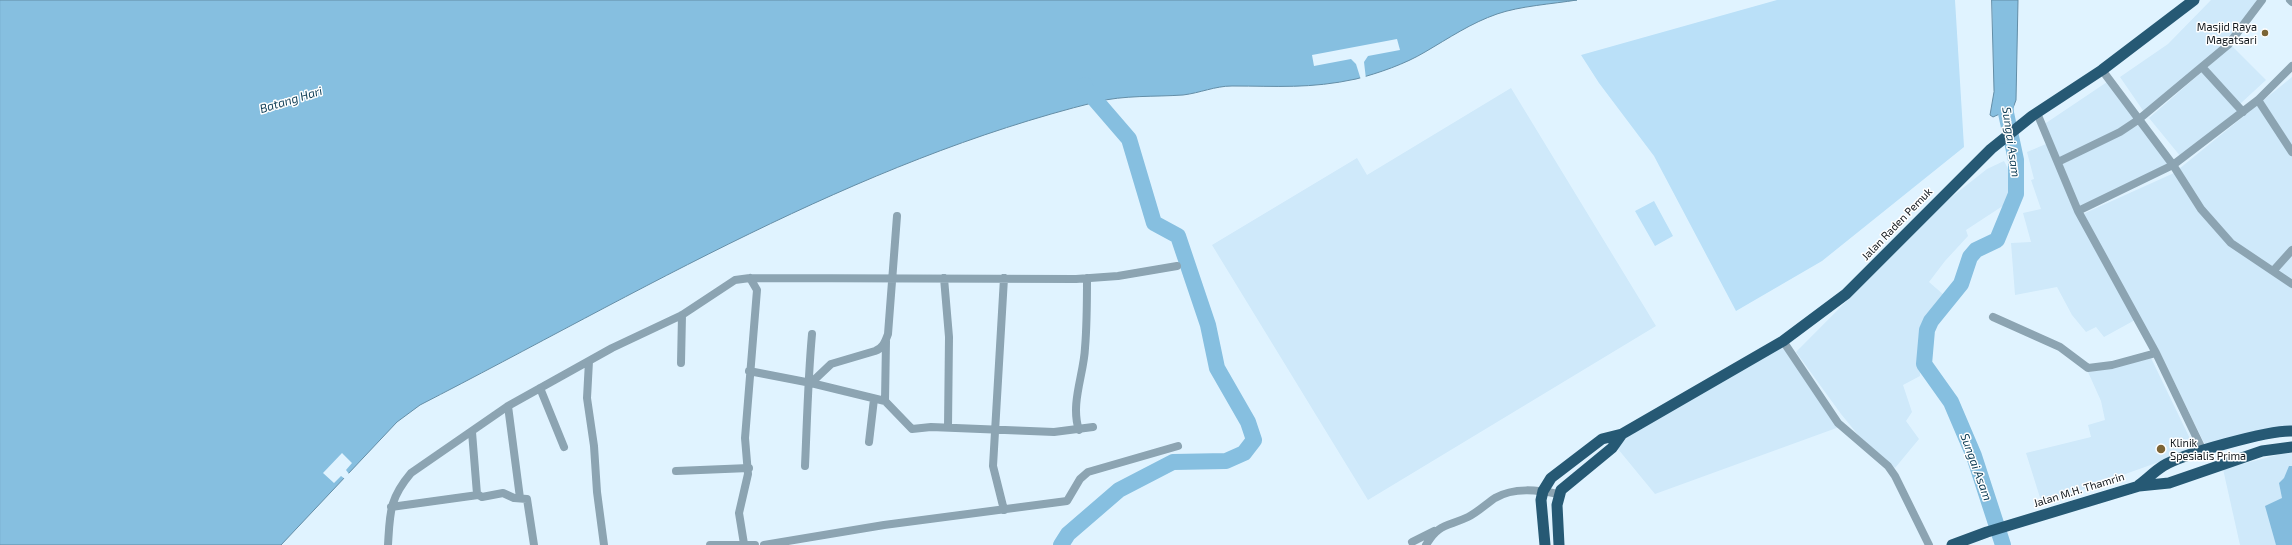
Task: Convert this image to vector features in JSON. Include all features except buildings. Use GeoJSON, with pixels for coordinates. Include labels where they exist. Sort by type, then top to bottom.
{"type":"FeatureCollection","features":[{"type":"Feature","properties":{"kind":"highway","name":"Jalan Raden Pemuk"},"geometry":{"type":"LineString","coordinates":[[2177,13],[2185,0]]}},
{"type":"Feature","properties":{"kind":"highway","name":"Jalan Raden Pemuk"},"geometry":{"type":"LineString","coordinates":[[1543,491],[1551,478],[1602,439],[1622,434],[1783,341],[1846,294],[1991,149],[2035,114],[2102,70],[2194,0]]}},
{"type":"Feature","properties":{"kind":"highway","name":"Jalan M.H. Thamrin"},"geometry":{"type":"LineString","coordinates":[[2139,486],[2164,465],[2203,451],[2258,436],[2292,430]]}},
{"type":"Feature","properties":{"kind":"highway","name":"Jalan Raden Pemuk"},"geometry":{"type":"LineString","coordinates":[[1558,494],[1575,476],[1612,448],[1622,434]]}},
{"type":"Feature","properties":{"kind":"highway","name":"Jalan M.H. Thamrin"},"geometry":{"type":"LineString","coordinates":[[1952,545],[1987,532],[2139,486],[2169,483],[2262,451],[2292,447]]}},
{"type":"Feature","properties":{"kind":"highway"},"geometry":{"type":"LineString","coordinates":[[1543,491],[1541,509],[1545,545]]}},
{"type":"Feature","properties":{"kind":"highway"},"geometry":{"type":"LineString","coordinates":[[1558,494],[1557,524],[1559,545]]}},
{"type":"Feature","properties":{"kind":"street"},"geometry":{"type":"LineString","coordinates":[[2058,162],[2120,132],[2138,120],[2228,45],[2262,0]]}},
{"type":"Feature","properties":{"kind":"street"},"geometry":{"type":"LineString","coordinates":[[2078,211],[2173,166],[2258,100],[2292,66]]}},
{"type":"Feature","properties":{"kind":"street"},"geometry":{"type":"LineString","coordinates":[[2202,67],[2243,112]]}},
{"type":"Feature","properties":{"kind":"street"},"geometry":{"type":"LineString","coordinates":[[2102,70],[2173,166],[2201,209],[2232,243],[2274,270],[2292,284]]}},
{"type":"Feature","properties":{"kind":"street"},"geometry":{"type":"LineString","coordinates":[[2258,100],[2291,149]]}},
{"type":"Feature","properties":{"kind":"street"},"geometry":{"type":"LineString","coordinates":[[2035,114],[2058,162],[2078,211],[2156,353],[2203,451]]}},
{"type":"Feature","properties":{"kind":"street"},"geometry":{"type":"LineString","coordinates":[[885,400],[886,339],[897,216]]}},
{"type":"Feature","properties":{"kind":"street"},"geometry":{"type":"LineString","coordinates":[[2274,270],[2292,250]]}},
{"type":"Feature","properties":{"kind":"street"},"geometry":{"type":"LineString","coordinates":[[388,545],[390,507],[400,486],[411,473],[508,406],[589,361],[682,315],[735,280],[750,278],[1087,278],[1118,276],[1177,266]]}},
{"type":"Feature","properties":{"kind":"street"},"geometry":{"type":"LineString","coordinates":[[744,544],[739,513],[749,468],[745,438],[757,290],[750,278]]}},
{"type":"Feature","properties":{"kind":"street"},"geometry":{"type":"LineString","coordinates":[[944,278],[949,337],[948,427]]}},
{"type":"Feature","properties":{"kind":"street"},"geometry":{"type":"LineString","coordinates":[[1004,278],[993,466],[1004,510]]}},
{"type":"Feature","properties":{"kind":"street"},"geometry":{"type":"LineString","coordinates":[[1079,430],[1076,421],[1076,409],[1085,350],[1087,278]]}},
{"type":"Feature","properties":{"kind":"street"},"geometry":{"type":"LineString","coordinates":[[681,363],[682,315]]}},
{"type":"Feature","properties":{"kind":"street"},"geometry":{"type":"LineString","coordinates":[[1993,317],[2060,347],[2088,368],[2112,365],[2156,353]]}},
{"type":"Feature","properties":{"kind":"street"},"geometry":{"type":"LineString","coordinates":[[805,466],[812,334]]}},
{"type":"Feature","properties":{"kind":"street"},"geometry":{"type":"LineString","coordinates":[[809,382],[831,364],[878,350],[886,339]]}},
{"type":"Feature","properties":{"kind":"street"},"geometry":{"type":"LineString","coordinates":[[1783,341],[1838,422],[1888,466],[1895,476],[1929,545]]}},
{"type":"Feature","properties":{"kind":"street"},"geometry":{"type":"LineString","coordinates":[[589,361],[587,398],[594,446],[604,545]]}},
{"type":"Feature","properties":{"kind":"street"},"geometry":{"type":"LineString","coordinates":[[750,371],[809,382],[874,399],[885,400],[912,429],[948,427],[1054,432],[1093,427]]}},
{"type":"Feature","properties":{"kind":"street"},"geometry":{"type":"LineString","coordinates":[[540,388],[564,448]]}},
{"type":"Feature","properties":{"kind":"street"},"geometry":{"type":"LineString","coordinates":[[869,442],[874,399]]}},
{"type":"Feature","properties":{"kind":"street"},"geometry":{"type":"LineString","coordinates":[[508,406],[520,498]]}},
{"type":"Feature","properties":{"kind":"street"},"geometry":{"type":"LineString","coordinates":[[472,432],[478,495]]}},
{"type":"Feature","properties":{"kind":"street"},"geometry":{"type":"LineString","coordinates":[[764,545],[884,524],[1067,501],[1080,479],[1088,472],[1178,446]]}},
{"type":"Feature","properties":{"kind":"street"},"geometry":{"type":"LineString","coordinates":[[676,471],[749,468]]}},
{"type":"Feature","properties":{"kind":"street"},"geometry":{"type":"LineString","coordinates":[[1412,542],[1436,530],[1467,518],[1501,495],[1530,490],[1558,494]]}},
{"type":"Feature","properties":{"kind":"street"},"geometry":{"type":"LineString","coordinates":[[390,507],[478,495],[482,497],[503,493],[514,498],[527,499],[534,545]]}},
{"type":"Feature","properties":{"kind":"street"},"geometry":{"type":"LineString","coordinates":[[1426,545],[1436,530]]}},
{"type":"Feature","properties":{"kind":"street"},"geometry":{"type":"LineString","coordinates":[[710,545],[755,545]]}},
{"type":"Feature","properties":{"kind":"shaded area"},"geometry":{"type":"Polygon","coordinates":[[[1777,0],[1955,0],[1964,147],[1822,261],[1736,311],[1654,156],[1599,83],[1581,55],[1777,0]]]}},
{"type":"Feature","properties":{"kind":"shaded area"},"geometry":{"type":"Polygon","coordinates":[[[2211,0],[2260,0],[2236,35],[2144,112],[2120,77],[2168,44],[2211,0]]]}},
{"type":"Feature","properties":{"kind":"shaded area"},"geometry":{"type":"Polygon","coordinates":[[[2231,45],[2266,80],[2240,104],[2207,68],[2231,45]]]}},
{"type":"Feature","properties":{"kind":"shaded area"},"geometry":{"type":"Polygon","coordinates":[[[2204,70],[2240,110],[2181,157],[2149,118],[2204,70]]]}},
{"type":"Feature","properties":{"kind":"shaded area"},"geometry":{"type":"Polygon","coordinates":[[[2292,77],[2292,433],[2209,453],[2159,351],[2083,214],[2174,173],[2292,77]]]}},
{"type":"Feature","properties":{"kind":"shaded area"},"geometry":{"type":"Polygon","coordinates":[[[2107,82],[2136,120],[2059,159],[2043,125],[2107,82]]]}},
{"type":"Feature","properties":{"kind":"shaded area"},"geometry":{"type":"Polygon","coordinates":[[[1511,88],[1656,326],[1368,500],[1212,245],[1357,158],[1367,175],[1511,88]]]}},
{"type":"Feature","properties":{"kind":"shaded area"},"geometry":{"type":"Polygon","coordinates":[[[2140,124],[2171,164],[2080,207],[2061,165],[2140,124]]]}},
{"type":"Feature","properties":{"kind":"shaded area"},"geometry":{"type":"Polygon","coordinates":[[[2046,144],[2135,320],[2104,337],[2096,327],[2086,332],[2072,315],[2057,287],[2015,295],[2011,243],[2031,242],[2023,213],[2041,209],[2031,180],[2034,179],[2027,152],[2046,144]]]}},
{"type":"Feature","properties":{"kind":"shaded area"},"geometry":{"type":"Polygon","coordinates":[[[2004,161],[2021,194],[1966,230],[1968,236],[1945,261],[1929,282],[1952,302],[1929,327],[1920,365],[1920,376],[1903,385],[1912,412],[1906,421],[1919,439],[1895,468],[1859,436],[1796,352],[1944,203],[1987,169],[2004,161]]]}},
{"type":"Feature","properties":{"kind":"shaded area"},"geometry":{"type":"Polygon","coordinates":[[[1654,201],[1673,236],[1655,246],[1635,211],[1654,201]]]}},
{"type":"Feature","properties":{"kind":"shaded area"},"geometry":{"type":"Polygon","coordinates":[[[1785,345],[1842,426],[1655,494],[1618,449],[1628,436],[1785,345]]]}},
{"type":"Feature","properties":{"kind":"shaded area"},"geometry":{"type":"Polygon","coordinates":[[[2151,358],[2195,449],[2042,504],[2026,453],[2091,437],[2088,425],[2105,420],[2101,401],[2088,372],[2151,358]]]}},
{"type":"Feature","properties":{"kind":"shaded area"},"geometry":{"type":"Polygon","coordinates":[[[2292,453],[2292,545],[2240,545],[2223,469],[2281,454],[2292,453]]]}},
{"type":"Feature","properties":{"kind":"shaded area"},"geometry":{"type":"Polygon","coordinates":[[[2289,466],[2292,466],[2292,545],[2276,545],[2265,506],[2282,498],[2279,483],[2284,478],[2289,466]]]}},
{"type":"Feature","properties":{"kind":"water","name":"Batang Hari"},"geometry":{"type":"Polygon","coordinates":[[[0,0],[1577,0],[1526,7],[1497,14],[1469,26],[1409,60],[1383,71],[1356,79],[1308,86],[1226,86],[1183,95],[1128,97],[1096,102],[1006,128],[919,159],[834,194],[667,275],[420,405],[397,422],[281,545],[0,545],[0,0]]]}},
{"type":"Feature","properties":{"kind":"water"},"geometry":{"type":"Polygon","coordinates":[[[1992,0],[2018,0],[2016,100],[2013,108],[1993,117],[1990,115],[1994,92],[1992,0]]]}},
{"type":"Feature","properties":{"kind":"pier"},"geometry":{"type":"Polygon","coordinates":[[[1397,39],[1400,50],[1368,56],[1364,62],[1366,79],[1361,80],[1356,64],[1351,59],[1314,66],[1312,55],[1397,39]]]}},
{"type":"Feature","properties":{"kind":"pier"},"geometry":{"type":"Polygon","coordinates":[[[342,453],[352,463],[346,470],[349,474],[345,479],[341,476],[334,483],[323,473],[342,453]]]}},
{"type":"Feature","properties":{"kind":"waterway"},"geometry":{"type":"LineString","coordinates":[[1061,545],[1068,534],[1119,490],[1173,462],[1226,461],[1244,453],[1254,440],[1248,422],[1217,368],[1208,325],[1178,236],[1154,223],[1129,139],[1085,88],[1085,85]]}},
{"type":"Feature","properties":{"kind":"waterway","name":"Sungai Asam"},"geometry":{"type":"LineString","coordinates":[[2003,545],[1974,456],[1951,402],[1924,364],[1927,330],[1931,321],[1961,284],[1970,257],[1976,250],[1997,240],[2016,194],[2016,160],[2006,113],[2005,91]]}},
{"type":"Feature","properties":{"kind":"place","name":"Masjid Raya Magatsari"},"geometry":{"type":"Point","coordinates":[2265,33]}},
{"type":"Feature","properties":{"kind":"place","name":"Klinik Spesialis Prima"},"geometry":{"type":"Point","coordinates":[2161,449]}}]}
